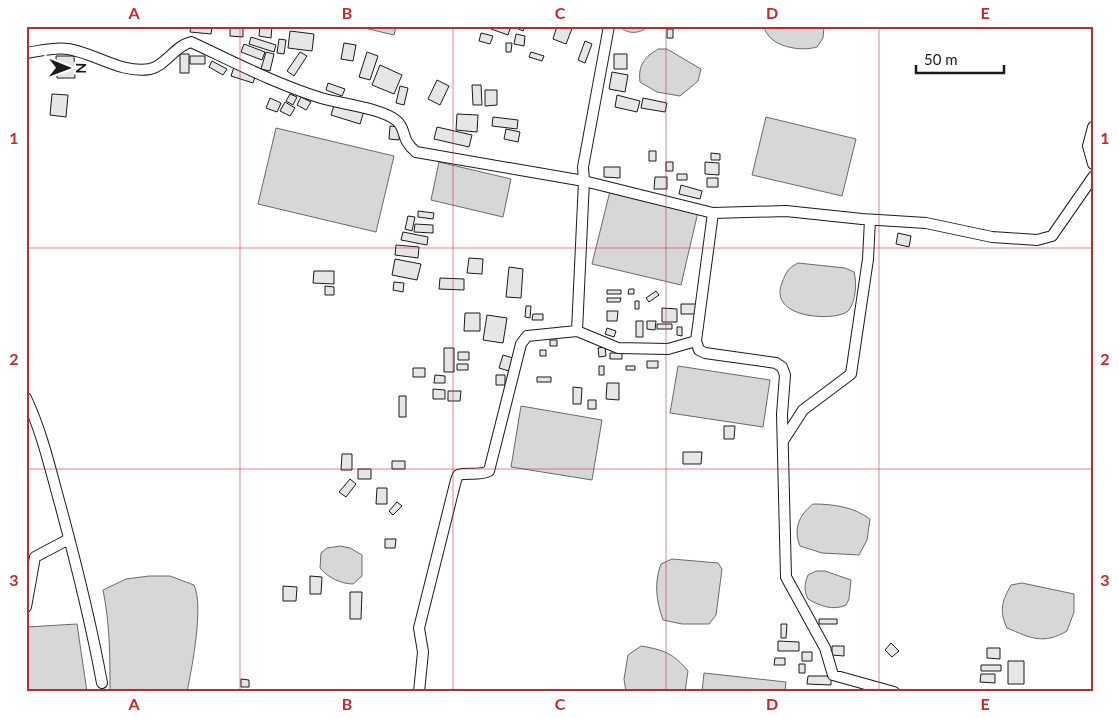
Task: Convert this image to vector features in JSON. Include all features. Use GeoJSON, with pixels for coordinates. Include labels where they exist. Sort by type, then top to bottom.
{"type":"FeatureCollection","features":[{"type":"Feature","properties":{"kind":"street"},"geometry":{"type":"LineString","coordinates":[[577,331],[584,167],[609,26]]}},
{"type":"Feature","properties":{"kind":"street"},"geometry":{"type":"LineString","coordinates":[[26,53],[69,49],[120,66],[148,69],[154,67],[183,44],[191,42],[278,82],[321,98],[387,115],[398,122],[403,128],[406,144],[416,152],[584,181],[714,213],[786,211],[870,220],[926,223],[992,237],[1042,240],[1052,236],[1093,177]]}},
{"type":"Feature","properties":{"kind":"street"},"geometry":{"type":"LineString","coordinates":[[1093,127],[1088,146],[1093,164]]}},
{"type":"Feature","properties":{"kind":"street"},"geometry":{"type":"LineString","coordinates":[[714,213],[696,341],[699,350],[705,353],[776,363],[782,368],[784,375],[783,440],[786,577],[825,648],[833,675],[894,692]]}},
{"type":"Feature","properties":{"kind":"street"},"geometry":{"type":"LineString","coordinates":[[783,440],[804,410],[852,374],[868,259],[870,220]]}},
{"type":"Feature","properties":{"kind":"street"},"geometry":{"type":"LineString","coordinates":[[419,692],[423,652],[419,628],[456,480],[458,475],[465,473],[482,474],[489,471],[521,344],[528,336],[577,331],[618,348],[668,349],[696,341]]}},
{"type":"Feature","properties":{"kind":"street"},"geometry":{"type":"LineString","coordinates":[[26,398],[38,423],[69,539],[96,649],[102,683]]}},
{"type":"Feature","properties":{"kind":"street"},"geometry":{"type":"LineString","coordinates":[[26,606],[35,557],[69,539]]}},
{"type":"Feature","properties":{"kind":"shaded area"},"geometry":{"type":"Polygon","coordinates":[[[356,26],[396,26],[394,35],[356,26]]]}},
{"type":"Feature","properties":{"kind":"shaded area"},"geometry":{"type":"Polygon","coordinates":[[[620,26],[649,26],[642,31],[630,32],[620,26]]]}},
{"type":"Feature","properties":{"kind":"shaded area"},"geometry":{"type":"Polygon","coordinates":[[[764,26],[824,26],[823,38],[817,47],[794,48],[772,39],[764,26]]]}},
{"type":"Feature","properties":{"kind":"shaded area"},"geometry":{"type":"Polygon","coordinates":[[[658,49],[667,49],[701,69],[698,81],[680,96],[657,92],[640,82],[640,71],[643,62],[658,49]]]}},
{"type":"Feature","properties":{"kind":"shaded area"},"geometry":{"type":"Polygon","coordinates":[[[766,117],[856,139],[842,196],[752,175],[766,117]]]}},
{"type":"Feature","properties":{"kind":"shaded area"},"geometry":{"type":"Polygon","coordinates":[[[276,128],[394,156],[376,232],[258,204],[276,128]]]}},
{"type":"Feature","properties":{"kind":"shaded area"},"geometry":{"type":"Polygon","coordinates":[[[439,162],[511,179],[503,217],[431,200],[439,162]]]}},
{"type":"Feature","properties":{"kind":"shaded area"},"geometry":{"type":"Polygon","coordinates":[[[610,191],[698,212],[681,285],[592,264],[610,191]]]}},
{"type":"Feature","properties":{"kind":"shaded area"},"geometry":{"type":"Polygon","coordinates":[[[798,263],[845,268],[854,272],[855,291],[849,310],[843,314],[833,316],[806,315],[794,311],[785,305],[780,295],[782,283],[788,271],[798,263]]]}},
{"type":"Feature","properties":{"kind":"shaded area"},"geometry":{"type":"Polygon","coordinates":[[[678,366],[770,380],[763,427],[670,413],[678,366]]]}},
{"type":"Feature","properties":{"kind":"shaded area"},"geometry":{"type":"Polygon","coordinates":[[[521,406],[602,420],[592,480],[511,467],[521,406]]]}},
{"type":"Feature","properties":{"kind":"shaded area"},"geometry":{"type":"Polygon","coordinates":[[[813,504],[843,507],[870,519],[867,540],[859,555],[822,553],[800,546],[797,528],[804,513],[813,504]]]}},
{"type":"Feature","properties":{"kind":"shaded area"},"geometry":{"type":"Polygon","coordinates":[[[340,546],[350,548],[362,555],[362,576],[353,584],[335,579],[320,568],[321,553],[327,548],[340,546]]]}},
{"type":"Feature","properties":{"kind":"shaded area"},"geometry":{"type":"Polygon","coordinates":[[[672,559],[718,563],[722,569],[716,615],[709,624],[682,624],[663,620],[657,599],[657,578],[661,564],[672,559]]]}},
{"type":"Feature","properties":{"kind":"shaded area"},"geometry":{"type":"Polygon","coordinates":[[[816,571],[825,571],[851,580],[849,599],[846,605],[836,608],[827,607],[808,599],[805,590],[808,575],[816,571]]]}},
{"type":"Feature","properties":{"kind":"shaded area"},"geometry":{"type":"Polygon","coordinates":[[[170,576],[194,585],[198,607],[194,653],[187,692],[110,692],[110,653],[103,590],[126,579],[170,576]]]}},
{"type":"Feature","properties":{"kind":"shaded area"},"geometry":{"type":"Polygon","coordinates":[[[1022,583],[1074,594],[1074,612],[1067,631],[1044,639],[1023,635],[1007,628],[1002,611],[1005,596],[1011,585],[1022,583]]]}},
{"type":"Feature","properties":{"kind":"shaded area"},"geometry":{"type":"Polygon","coordinates":[[[77,624],[87,692],[27,692],[27,627],[77,624]]]}},
{"type":"Feature","properties":{"kind":"shaded area"},"geometry":{"type":"Polygon","coordinates":[[[641,646],[668,653],[683,665],[688,671],[685,692],[626,692],[624,679],[628,655],[641,646]]]}},
{"type":"Feature","properties":{"kind":"shaded area"},"geometry":{"type":"Polygon","coordinates":[[[704,673],[786,682],[785,692],[702,692],[704,673]]]}},
{"type":"Feature","properties":{"kind":"building"},"geometry":{"type":"Polygon","coordinates":[[[191,26],[212,26],[211,34],[190,32],[191,26]]]}},
{"type":"Feature","properties":{"kind":"building"},"geometry":{"type":"Polygon","coordinates":[[[230,26],[243,26],[243,37],[230,36],[230,26]]]}},
{"type":"Feature","properties":{"kind":"building"},"geometry":{"type":"Polygon","coordinates":[[[260,26],[272,26],[271,38],[259,36],[260,26]]]}},
{"type":"Feature","properties":{"kind":"building"},"geometry":{"type":"Polygon","coordinates":[[[492,26],[504,26],[510,29],[508,35],[491,29],[492,26]]]}},
{"type":"Feature","properties":{"kind":"building"},"geometry":{"type":"Polygon","coordinates":[[[512,26],[525,26],[523,31],[512,26]]]}},
{"type":"Feature","properties":{"kind":"building"},"geometry":{"type":"Polygon","coordinates":[[[557,26],[573,26],[566,44],[553,39],[557,26]]]}},
{"type":"Feature","properties":{"kind":"building"},"geometry":{"type":"Polygon","coordinates":[[[667,29],[673,29],[673,38],[667,38],[667,29]]]}},
{"type":"Feature","properties":{"kind":"building"},"geometry":{"type":"Polygon","coordinates":[[[290,31],[314,34],[312,51],[288,48],[290,31]]]}},
{"type":"Feature","properties":{"kind":"building"},"geometry":{"type":"Polygon","coordinates":[[[481,33],[493,36],[490,44],[479,41],[481,33]]]}},
{"type":"Feature","properties":{"kind":"building"},"geometry":{"type":"Polygon","coordinates":[[[516,34],[525,36],[524,46],[514,44],[516,34]]]}},
{"type":"Feature","properties":{"kind":"building"},"geometry":{"type":"Polygon","coordinates":[[[251,37],[276,45],[274,52],[249,44],[251,37]]]}},
{"type":"Feature","properties":{"kind":"building"},"geometry":{"type":"Polygon","coordinates":[[[279,39],[286,40],[284,54],[277,53],[279,39]]]}},
{"type":"Feature","properties":{"kind":"building"},"geometry":{"type":"Polygon","coordinates":[[[585,41],[592,44],[585,63],[578,60],[585,41]]]}},
{"type":"Feature","properties":{"kind":"building"},"geometry":{"type":"Polygon","coordinates":[[[344,43],[356,45],[353,61],[341,59],[344,43]]]}},
{"type":"Feature","properties":{"kind":"building"},"geometry":{"type":"Polygon","coordinates":[[[506,43],[512,43],[511,52],[506,52],[506,43]]]}},
{"type":"Feature","properties":{"kind":"building"},"geometry":{"type":"Polygon","coordinates":[[[244,44],[265,52],[262,60],[241,52],[244,44]]]}},
{"type":"Feature","properties":{"kind":"building"},"geometry":{"type":"Polygon","coordinates":[[[266,52],[274,54],[270,71],[261,69],[266,52]]]}},
{"type":"Feature","properties":{"kind":"building"},"geometry":{"type":"Polygon","coordinates":[[[300,52],[307,56],[294,76],[287,71],[300,52]]]}},
{"type":"Feature","properties":{"kind":"building"},"geometry":{"type":"Polygon","coordinates":[[[367,52],[378,56],[370,80],[359,77],[367,52]]]}},
{"type":"Feature","properties":{"kind":"building"},"geometry":{"type":"Polygon","coordinates":[[[531,52],[544,56],[542,61],[529,57],[531,52]]]}},
{"type":"Feature","properties":{"kind":"building"},"geometry":{"type":"Polygon","coordinates":[[[180,54],[189,54],[189,73],[180,73],[180,54]]]}},
{"type":"Feature","properties":{"kind":"building"},"geometry":{"type":"Polygon","coordinates":[[[614,54],[627,54],[627,69],[614,69],[614,54]]]}},
{"type":"Feature","properties":{"kind":"building"},"geometry":{"type":"Polygon","coordinates":[[[56,56],[74,56],[75,78],[57,78],[56,56]]]}},
{"type":"Feature","properties":{"kind":"building"},"geometry":{"type":"Polygon","coordinates":[[[190,56],[205,56],[205,64],[190,64],[190,56]]]}},
{"type":"Feature","properties":{"kind":"building"},"geometry":{"type":"Polygon","coordinates":[[[212,61],[227,69],[223,75],[209,67],[212,61]]]}},
{"type":"Feature","properties":{"kind":"building"},"geometry":{"type":"Polygon","coordinates":[[[380,65],[402,75],[394,94],[372,85],[380,65]]]}},
{"type":"Feature","properties":{"kind":"building"},"geometry":{"type":"Polygon","coordinates":[[[234,67],[256,74],[253,83],[231,76],[234,67]]]}},
{"type":"Feature","properties":{"kind":"building"},"geometry":{"type":"Polygon","coordinates":[[[612,72],[628,75],[625,92],[609,89],[612,72]]]}},
{"type":"Feature","properties":{"kind":"building"},"geometry":{"type":"Polygon","coordinates":[[[437,80],[449,86],[440,105],[428,99],[437,80]]]}},
{"type":"Feature","properties":{"kind":"building"},"geometry":{"type":"Polygon","coordinates":[[[328,83],[345,89],[342,96],[326,90],[328,83]]]}},
{"type":"Feature","properties":{"kind":"building"},"geometry":{"type":"Polygon","coordinates":[[[472,85],[481,85],[482,105],[473,105],[472,85]]]}},
{"type":"Feature","properties":{"kind":"building"},"geometry":{"type":"Polygon","coordinates":[[[400,86],[408,88],[404,105],[396,103],[400,86]]]}},
{"type":"Feature","properties":{"kind":"building"},"geometry":{"type":"Polygon","coordinates":[[[485,90],[497,90],[497,105],[485,106],[485,90]]]}},
{"type":"Feature","properties":{"kind":"building"},"geometry":{"type":"Polygon","coordinates":[[[52,94],[68,95],[66,117],[50,115],[52,94]]]}},
{"type":"Feature","properties":{"kind":"building"},"geometry":{"type":"Polygon","coordinates":[[[290,94],[297,97],[293,105],[286,101],[290,94]]]}},
{"type":"Feature","properties":{"kind":"building"},"geometry":{"type":"Polygon","coordinates":[[[617,95],[640,101],[637,112],[615,107],[617,95]]]}},
{"type":"Feature","properties":{"kind":"building"},"geometry":{"type":"Polygon","coordinates":[[[301,97],[311,102],[306,110],[297,105],[301,97]]]}},
{"type":"Feature","properties":{"kind":"building"},"geometry":{"type":"Polygon","coordinates":[[[270,98],[281,103],[277,112],[266,108],[270,98]]]}},
{"type":"Feature","properties":{"kind":"building"},"geometry":{"type":"Polygon","coordinates":[[[643,98],[667,103],[665,112],[641,108],[643,98]]]}},
{"type":"Feature","properties":{"kind":"building"},"geometry":{"type":"Polygon","coordinates":[[[285,102],[295,108],[290,116],[280,111],[285,102]]]}},
{"type":"Feature","properties":{"kind":"building"},"geometry":{"type":"Polygon","coordinates":[[[335,102],[364,111],[360,124],[331,115],[335,102]]]}},
{"type":"Feature","properties":{"kind":"building"},"geometry":{"type":"Polygon","coordinates":[[[457,114],[478,115],[477,132],[456,130],[457,114]]]}},
{"type":"Feature","properties":{"kind":"building"},"geometry":{"type":"Polygon","coordinates":[[[493,117],[518,120],[517,129],[492,126],[493,117]]]}},
{"type":"Feature","properties":{"kind":"building"},"geometry":{"type":"Polygon","coordinates":[[[390,126],[400,127],[399,140],[389,139],[390,126]]]}},
{"type":"Feature","properties":{"kind":"building"},"geometry":{"type":"Polygon","coordinates":[[[437,127],[472,135],[469,147],[434,139],[437,127]]]}},
{"type":"Feature","properties":{"kind":"building"},"geometry":{"type":"Polygon","coordinates":[[[506,129],[520,132],[518,142],[504,139],[506,129]]]}},
{"type":"Feature","properties":{"kind":"building"},"geometry":{"type":"Polygon","coordinates":[[[649,151],[656,151],[656,161],[649,161],[649,151]]]}},
{"type":"Feature","properties":{"kind":"building"},"geometry":{"type":"Polygon","coordinates":[[[711,153],[720,154],[720,160],[711,160],[711,153]]]}},
{"type":"Feature","properties":{"kind":"building"},"geometry":{"type":"Polygon","coordinates":[[[666,162],[673,162],[673,171],[666,171],[666,162]]]}},
{"type":"Feature","properties":{"kind":"building"},"geometry":{"type":"Polygon","coordinates":[[[705,162],[719,163],[719,175],[705,174],[705,162]]]}},
{"type":"Feature","properties":{"kind":"building"},"geometry":{"type":"Polygon","coordinates":[[[604,167],[620,167],[620,178],[604,177],[604,167]]]}},
{"type":"Feature","properties":{"kind":"building"},"geometry":{"type":"Polygon","coordinates":[[[677,174],[687,174],[687,180],[677,180],[677,174]]]}},
{"type":"Feature","properties":{"kind":"building"},"geometry":{"type":"Polygon","coordinates":[[[655,177],[667,177],[667,189],[654,189],[655,177]]]}},
{"type":"Feature","properties":{"kind":"building"},"geometry":{"type":"Polygon","coordinates":[[[707,178],[718,178],[718,187],[707,187],[707,178]]]}},
{"type":"Feature","properties":{"kind":"building"},"geometry":{"type":"Polygon","coordinates":[[[681,185],[702,191],[700,199],[679,194],[681,185]]]}},
{"type":"Feature","properties":{"kind":"building"},"geometry":{"type":"Polygon","coordinates":[[[418,211],[434,213],[433,219],[418,217],[418,211]]]}},
{"type":"Feature","properties":{"kind":"building"},"geometry":{"type":"Polygon","coordinates":[[[408,216],[415,217],[412,231],[405,229],[408,216]]]}},
{"type":"Feature","properties":{"kind":"building"},"geometry":{"type":"Polygon","coordinates":[[[415,224],[433,225],[433,233],[414,232],[415,224]]]}},
{"type":"Feature","properties":{"kind":"building"},"geometry":{"type":"Polygon","coordinates":[[[403,232],[428,237],[427,245],[401,240],[403,232]]]}},
{"type":"Feature","properties":{"kind":"building"},"geometry":{"type":"Polygon","coordinates":[[[898,233],[911,236],[909,247],[896,244],[898,233]]]}},
{"type":"Feature","properties":{"kind":"building"},"geometry":{"type":"Polygon","coordinates":[[[396,245],[419,247],[418,258],[395,255],[396,245]]]}},
{"type":"Feature","properties":{"kind":"building"},"geometry":{"type":"Polygon","coordinates":[[[469,258],[483,259],[482,274],[467,273],[469,258]]]}},
{"type":"Feature","properties":{"kind":"building"},"geometry":{"type":"Polygon","coordinates":[[[395,259],[421,264],[417,280],[392,275],[395,259]]]}},
{"type":"Feature","properties":{"kind":"building"},"geometry":{"type":"Polygon","coordinates":[[[509,267],[523,269],[521,298],[506,297],[509,267]]]}},
{"type":"Feature","properties":{"kind":"building"},"geometry":{"type":"Polygon","coordinates":[[[314,271],[334,271],[334,284],[313,283],[314,271]]]}},
{"type":"Feature","properties":{"kind":"building"},"geometry":{"type":"Polygon","coordinates":[[[440,278],[464,279],[464,290],[439,289],[440,278]]]}},
{"type":"Feature","properties":{"kind":"building"},"geometry":{"type":"Polygon","coordinates":[[[394,282],[404,283],[403,292],[393,290],[394,282]]]}},
{"type":"Feature","properties":{"kind":"building"},"geometry":{"type":"Polygon","coordinates":[[[325,286],[334,287],[334,295],[325,295],[325,286]]]}},
{"type":"Feature","properties":{"kind":"building"},"geometry":{"type":"Polygon","coordinates":[[[629,289],[634,289],[634,294],[628,294],[629,289]]]}},
{"type":"Feature","properties":{"kind":"building"},"geometry":{"type":"Polygon","coordinates":[[[607,290],[621,290],[621,294],[607,294],[607,290]]]}},
{"type":"Feature","properties":{"kind":"building"},"geometry":{"type":"Polygon","coordinates":[[[656,291],[659,295],[649,302],[646,298],[656,291]]]}},
{"type":"Feature","properties":{"kind":"building"},"geometry":{"type":"Polygon","coordinates":[[[607,298],[621,298],[620,302],[607,302],[607,298]]]}},
{"type":"Feature","properties":{"kind":"building"},"geometry":{"type":"Polygon","coordinates":[[[635,301],[639,301],[639,309],[635,309],[635,301]]]}},
{"type":"Feature","properties":{"kind":"building"},"geometry":{"type":"Polygon","coordinates":[[[681,304],[698,304],[698,314],[681,314],[681,304]]]}},
{"type":"Feature","properties":{"kind":"building"},"geometry":{"type":"Polygon","coordinates":[[[526,306],[531,306],[530,318],[525,317],[526,306]]]}},
{"type":"Feature","properties":{"kind":"building"},"geometry":{"type":"Polygon","coordinates":[[[662,308],[677,309],[677,322],[662,322],[662,308]]]}},
{"type":"Feature","properties":{"kind":"building"},"geometry":{"type":"Polygon","coordinates":[[[607,311],[618,311],[617,321],[607,321],[607,311]]]}},
{"type":"Feature","properties":{"kind":"building"},"geometry":{"type":"Polygon","coordinates":[[[465,313],[480,313],[480,331],[464,331],[465,313]]]}},
{"type":"Feature","properties":{"kind":"building"},"geometry":{"type":"Polygon","coordinates":[[[533,314],[543,314],[543,320],[532,320],[533,314]]]}},
{"type":"Feature","properties":{"kind":"building"},"geometry":{"type":"Polygon","coordinates":[[[487,315],[507,318],[503,343],[483,340],[487,315]]]}},
{"type":"Feature","properties":{"kind":"building"},"geometry":{"type":"Polygon","coordinates":[[[636,321],[643,321],[643,337],[636,337],[636,321]]]}},
{"type":"Feature","properties":{"kind":"building"},"geometry":{"type":"Polygon","coordinates":[[[647,321],[656,321],[655,330],[647,329],[647,321]]]}},
{"type":"Feature","properties":{"kind":"building"},"geometry":{"type":"Polygon","coordinates":[[[657,324],[672,324],[672,329],[657,329],[657,324]]]}},
{"type":"Feature","properties":{"kind":"building"},"geometry":{"type":"Polygon","coordinates":[[[677,327],[682,327],[682,336],[677,335],[677,327]]]}},
{"type":"Feature","properties":{"kind":"building"},"geometry":{"type":"Polygon","coordinates":[[[607,328],[616,331],[614,337],[605,334],[607,328]]]}},
{"type":"Feature","properties":{"kind":"building"},"geometry":{"type":"Polygon","coordinates":[[[550,340],[557,340],[557,346],[550,346],[550,340]]]}},
{"type":"Feature","properties":{"kind":"building"},"geometry":{"type":"Polygon","coordinates":[[[605,347],[606,356],[599,357],[598,348],[605,347]]]}},
{"type":"Feature","properties":{"kind":"building"},"geometry":{"type":"Polygon","coordinates":[[[444,348],[454,348],[454,372],[444,372],[444,348]]]}},
{"type":"Feature","properties":{"kind":"building"},"geometry":{"type":"Polygon","coordinates":[[[540,350],[546,350],[546,356],[540,356],[540,350]]]}},
{"type":"Feature","properties":{"kind":"building"},"geometry":{"type":"Polygon","coordinates":[[[458,352],[469,352],[469,360],[458,360],[458,352]]]}},
{"type":"Feature","properties":{"kind":"building"},"geometry":{"type":"Polygon","coordinates":[[[610,353],[622,353],[622,359],[610,359],[610,353]]]}},
{"type":"Feature","properties":{"kind":"building"},"geometry":{"type":"Polygon","coordinates":[[[503,355],[513,358],[509,371],[499,368],[503,355]]]}},
{"type":"Feature","properties":{"kind":"building"},"geometry":{"type":"Polygon","coordinates":[[[647,361],[658,361],[658,368],[647,368],[647,361]]]}},
{"type":"Feature","properties":{"kind":"building"},"geometry":{"type":"Polygon","coordinates":[[[457,364],[468,364],[468,370],[457,370],[457,364]]]}},
{"type":"Feature","properties":{"kind":"building"},"geometry":{"type":"Polygon","coordinates":[[[599,366],[604,366],[604,375],[599,375],[599,366]]]}},
{"type":"Feature","properties":{"kind":"building"},"geometry":{"type":"Polygon","coordinates":[[[626,366],[635,366],[635,370],[626,370],[626,366]]]}},
{"type":"Feature","properties":{"kind":"building"},"geometry":{"type":"Polygon","coordinates":[[[413,368],[425,368],[425,377],[413,377],[413,368]]]}},
{"type":"Feature","properties":{"kind":"building"},"geometry":{"type":"Polygon","coordinates":[[[435,375],[445,376],[445,383],[434,383],[435,375]]]}},
{"type":"Feature","properties":{"kind":"building"},"geometry":{"type":"Polygon","coordinates":[[[496,375],[505,375],[505,385],[496,385],[496,375]]]}},
{"type":"Feature","properties":{"kind":"building"},"geometry":{"type":"Polygon","coordinates":[[[537,377],[551,377],[551,382],[537,382],[537,377]]]}},
{"type":"Feature","properties":{"kind":"building"},"geometry":{"type":"Polygon","coordinates":[[[607,383],[619,383],[619,400],[606,399],[607,383]]]}},
{"type":"Feature","properties":{"kind":"building"},"geometry":{"type":"Polygon","coordinates":[[[573,387],[582,388],[581,404],[573,404],[573,387]]]}},
{"type":"Feature","properties":{"kind":"building"},"geometry":{"type":"Polygon","coordinates":[[[433,389],[445,390],[445,399],[433,399],[433,389]]]}},
{"type":"Feature","properties":{"kind":"building"},"geometry":{"type":"Polygon","coordinates":[[[448,391],[461,391],[460,401],[448,401],[448,391]]]}},
{"type":"Feature","properties":{"kind":"building"},"geometry":{"type":"Polygon","coordinates":[[[399,396],[406,396],[406,417],[399,417],[399,396]]]}},
{"type":"Feature","properties":{"kind":"building"},"geometry":{"type":"Polygon","coordinates":[[[588,400],[596,400],[596,409],[588,409],[588,400]]]}},
{"type":"Feature","properties":{"kind":"building"},"geometry":{"type":"Polygon","coordinates":[[[724,426],[735,426],[734,439],[724,439],[724,426]]]}},
{"type":"Feature","properties":{"kind":"building"},"geometry":{"type":"Polygon","coordinates":[[[683,452],[702,452],[701,464],[683,464],[683,452]]]}},
{"type":"Feature","properties":{"kind":"building"},"geometry":{"type":"Polygon","coordinates":[[[342,454],[352,454],[352,470],[341,470],[342,454]]]}},
{"type":"Feature","properties":{"kind":"building"},"geometry":{"type":"Polygon","coordinates":[[[392,461],[405,461],[405,469],[392,469],[392,461]]]}},
{"type":"Feature","properties":{"kind":"building"},"geometry":{"type":"Polygon","coordinates":[[[358,469],[371,469],[371,479],[358,479],[358,469]]]}},
{"type":"Feature","properties":{"kind":"building"},"geometry":{"type":"Polygon","coordinates":[[[350,479],[356,484],[346,497],[339,492],[350,479]]]}},
{"type":"Feature","properties":{"kind":"building"},"geometry":{"type":"Polygon","coordinates":[[[377,488],[387,488],[387,504],[376,504],[377,488]]]}},
{"type":"Feature","properties":{"kind":"building"},"geometry":{"type":"Polygon","coordinates":[[[397,502],[402,506],[393,515],[389,511],[397,502]]]}},
{"type":"Feature","properties":{"kind":"building"},"geometry":{"type":"Polygon","coordinates":[[[385,539],[396,539],[395,548],[385,548],[385,539]]]}},
{"type":"Feature","properties":{"kind":"building"},"geometry":{"type":"Polygon","coordinates":[[[310,576],[322,577],[321,594],[310,594],[310,576]]]}},
{"type":"Feature","properties":{"kind":"building"},"geometry":{"type":"Polygon","coordinates":[[[283,586],[297,587],[296,601],[283,601],[283,586]]]}},
{"type":"Feature","properties":{"kind":"building"},"geometry":{"type":"Polygon","coordinates":[[[350,592],[362,592],[361,619],[350,619],[350,592]]]}},
{"type":"Feature","properties":{"kind":"building"},"geometry":{"type":"Polygon","coordinates":[[[819,619],[837,619],[837,624],[819,624],[819,619]]]}},
{"type":"Feature","properties":{"kind":"building"},"geometry":{"type":"Polygon","coordinates":[[[781,624],[787,624],[786,638],[781,638],[781,624]]]}},
{"type":"Feature","properties":{"kind":"building"},"geometry":{"type":"Polygon","coordinates":[[[778,641],[799,642],[799,651],[778,651],[778,641]]]}},
{"type":"Feature","properties":{"kind":"building"},"geometry":{"type":"Polygon","coordinates":[[[891,643],[899,651],[892,657],[885,650],[891,643]]]}},
{"type":"Feature","properties":{"kind":"building"},"geometry":{"type":"Polygon","coordinates":[[[832,646],[844,646],[844,656],[832,655],[832,646]]]}},
{"type":"Feature","properties":{"kind":"building"},"geometry":{"type":"Polygon","coordinates":[[[987,648],[1000,648],[1000,659],[987,658],[987,648]]]}},
{"type":"Feature","properties":{"kind":"building"},"geometry":{"type":"Polygon","coordinates":[[[802,652],[812,652],[812,661],[802,661],[802,652]]]}},
{"type":"Feature","properties":{"kind":"building"},"geometry":{"type":"Polygon","coordinates":[[[775,658],[785,658],[785,665],[774,665],[775,658]]]}},
{"type":"Feature","properties":{"kind":"building"},"geometry":{"type":"Polygon","coordinates":[[[1008,661],[1024,661],[1024,684],[1008,684],[1008,661]]]}},
{"type":"Feature","properties":{"kind":"building"},"geometry":{"type":"Polygon","coordinates":[[[799,664],[805,664],[805,673],[799,673],[799,664]]]}},
{"type":"Feature","properties":{"kind":"building"},"geometry":{"type":"Polygon","coordinates":[[[981,665],[1001,665],[1001,671],[981,671],[981,665]]]}},
{"type":"Feature","properties":{"kind":"building"},"geometry":{"type":"Polygon","coordinates":[[[981,674],[995,674],[995,683],[980,682],[981,674]]]}},
{"type":"Feature","properties":{"kind":"building"},"geometry":{"type":"Polygon","coordinates":[[[808,676],[831,676],[831,685],[807,684],[808,676]]]}},
{"type":"Feature","properties":{"kind":"building"},"geometry":{"type":"Polygon","coordinates":[[[241,679],[249,680],[249,687],[241,687],[241,679]]]}}]}
